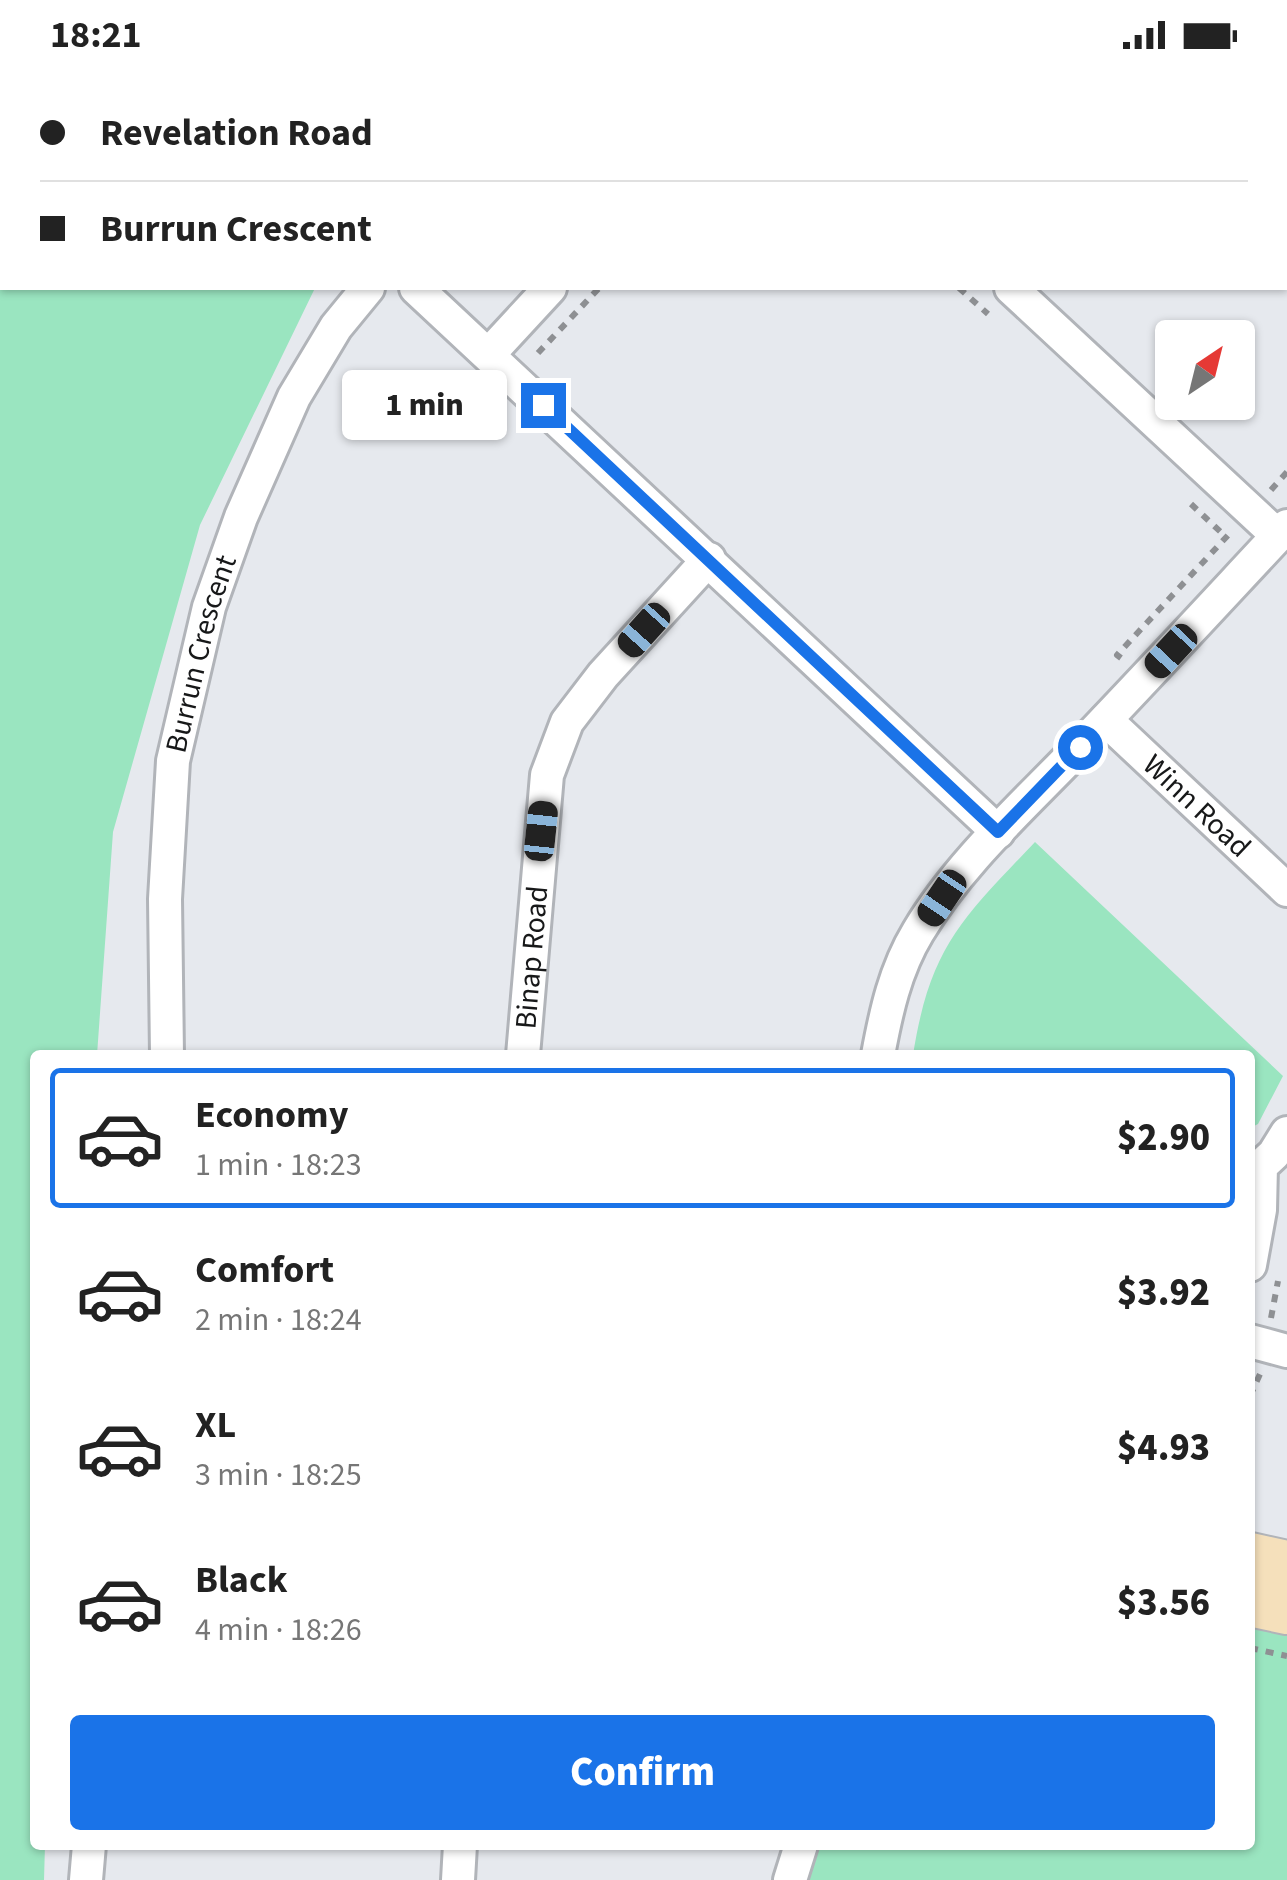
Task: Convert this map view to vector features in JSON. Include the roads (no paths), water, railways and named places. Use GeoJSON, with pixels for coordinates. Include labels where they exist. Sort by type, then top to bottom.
{"type":"FeatureCollection","features":[{"type":"Feature","properties":{"kind":"street"},"geometry":{"type":"LineString","coordinates":[[424,70],[447,70]]}},
{"type":"Feature","properties":{"kind":"street","name":"Burrun Crescent"},"geometry":{"type":"LineString","coordinates":[[167,1050],[165,899],[173,760],[208,607],[241,517],[294,397],[336,327],[366,290]]}},
{"type":"Feature","properties":{"kind":"street"},"geometry":{"type":"LineString","coordinates":[[418,290],[998,832]]}},
{"type":"Feature","properties":{"kind":"street"},"geometry":{"type":"LineString","coordinates":[[489,354],[548,290]]}},
{"type":"Feature","properties":{"kind":"street"},"geometry":{"type":"LineString","coordinates":[[879,1050],[888,1004],[917,934],[942,898],[998,832],[1282,531],[1013,290]]}},
{"type":"Feature","properties":{"kind":"street","name":"Binap Road"},"geometry":{"type":"LineString","coordinates":[[523,1050],[547,774],[567,722],[603,675],[709,559]]}},
{"type":"Feature","properties":{"kind":"street","name":"Winn Road"},"geometry":{"type":"LineString","coordinates":[[1106,720],[1287,890]]}},
{"type":"Feature","properties":{"kind":"street"},"geometry":{"type":"LineString","coordinates":[[1255,1237],[1260,1210],[1256,1168],[1274,1154],[1287,1133]]}},
{"type":"Feature","properties":{"kind":"street"},"geometry":{"type":"LineString","coordinates":[[1255,1342],[1287,1351]]}},
{"type":"Feature","properties":{"kind":"street"},"geometry":{"type":"LineString","coordinates":[[1255,1558],[1287,1564]]}},
{"type":"Feature","properties":{"kind":"street"},"geometry":{"type":"LineString","coordinates":[[1255,1603],[1287,1610]]}},
{"type":"Feature","properties":{"kind":"street"},"geometry":{"type":"LineString","coordinates":[[86,1880],[89,1850]]}},
{"type":"Feature","properties":{"kind":"street"},"geometry":{"type":"LineString","coordinates":[[458,1880],[460,1850]]}},
{"type":"Feature","properties":{"kind":"street"},"geometry":{"type":"LineString","coordinates":[[790,1880],[799,1850]]}}]}
